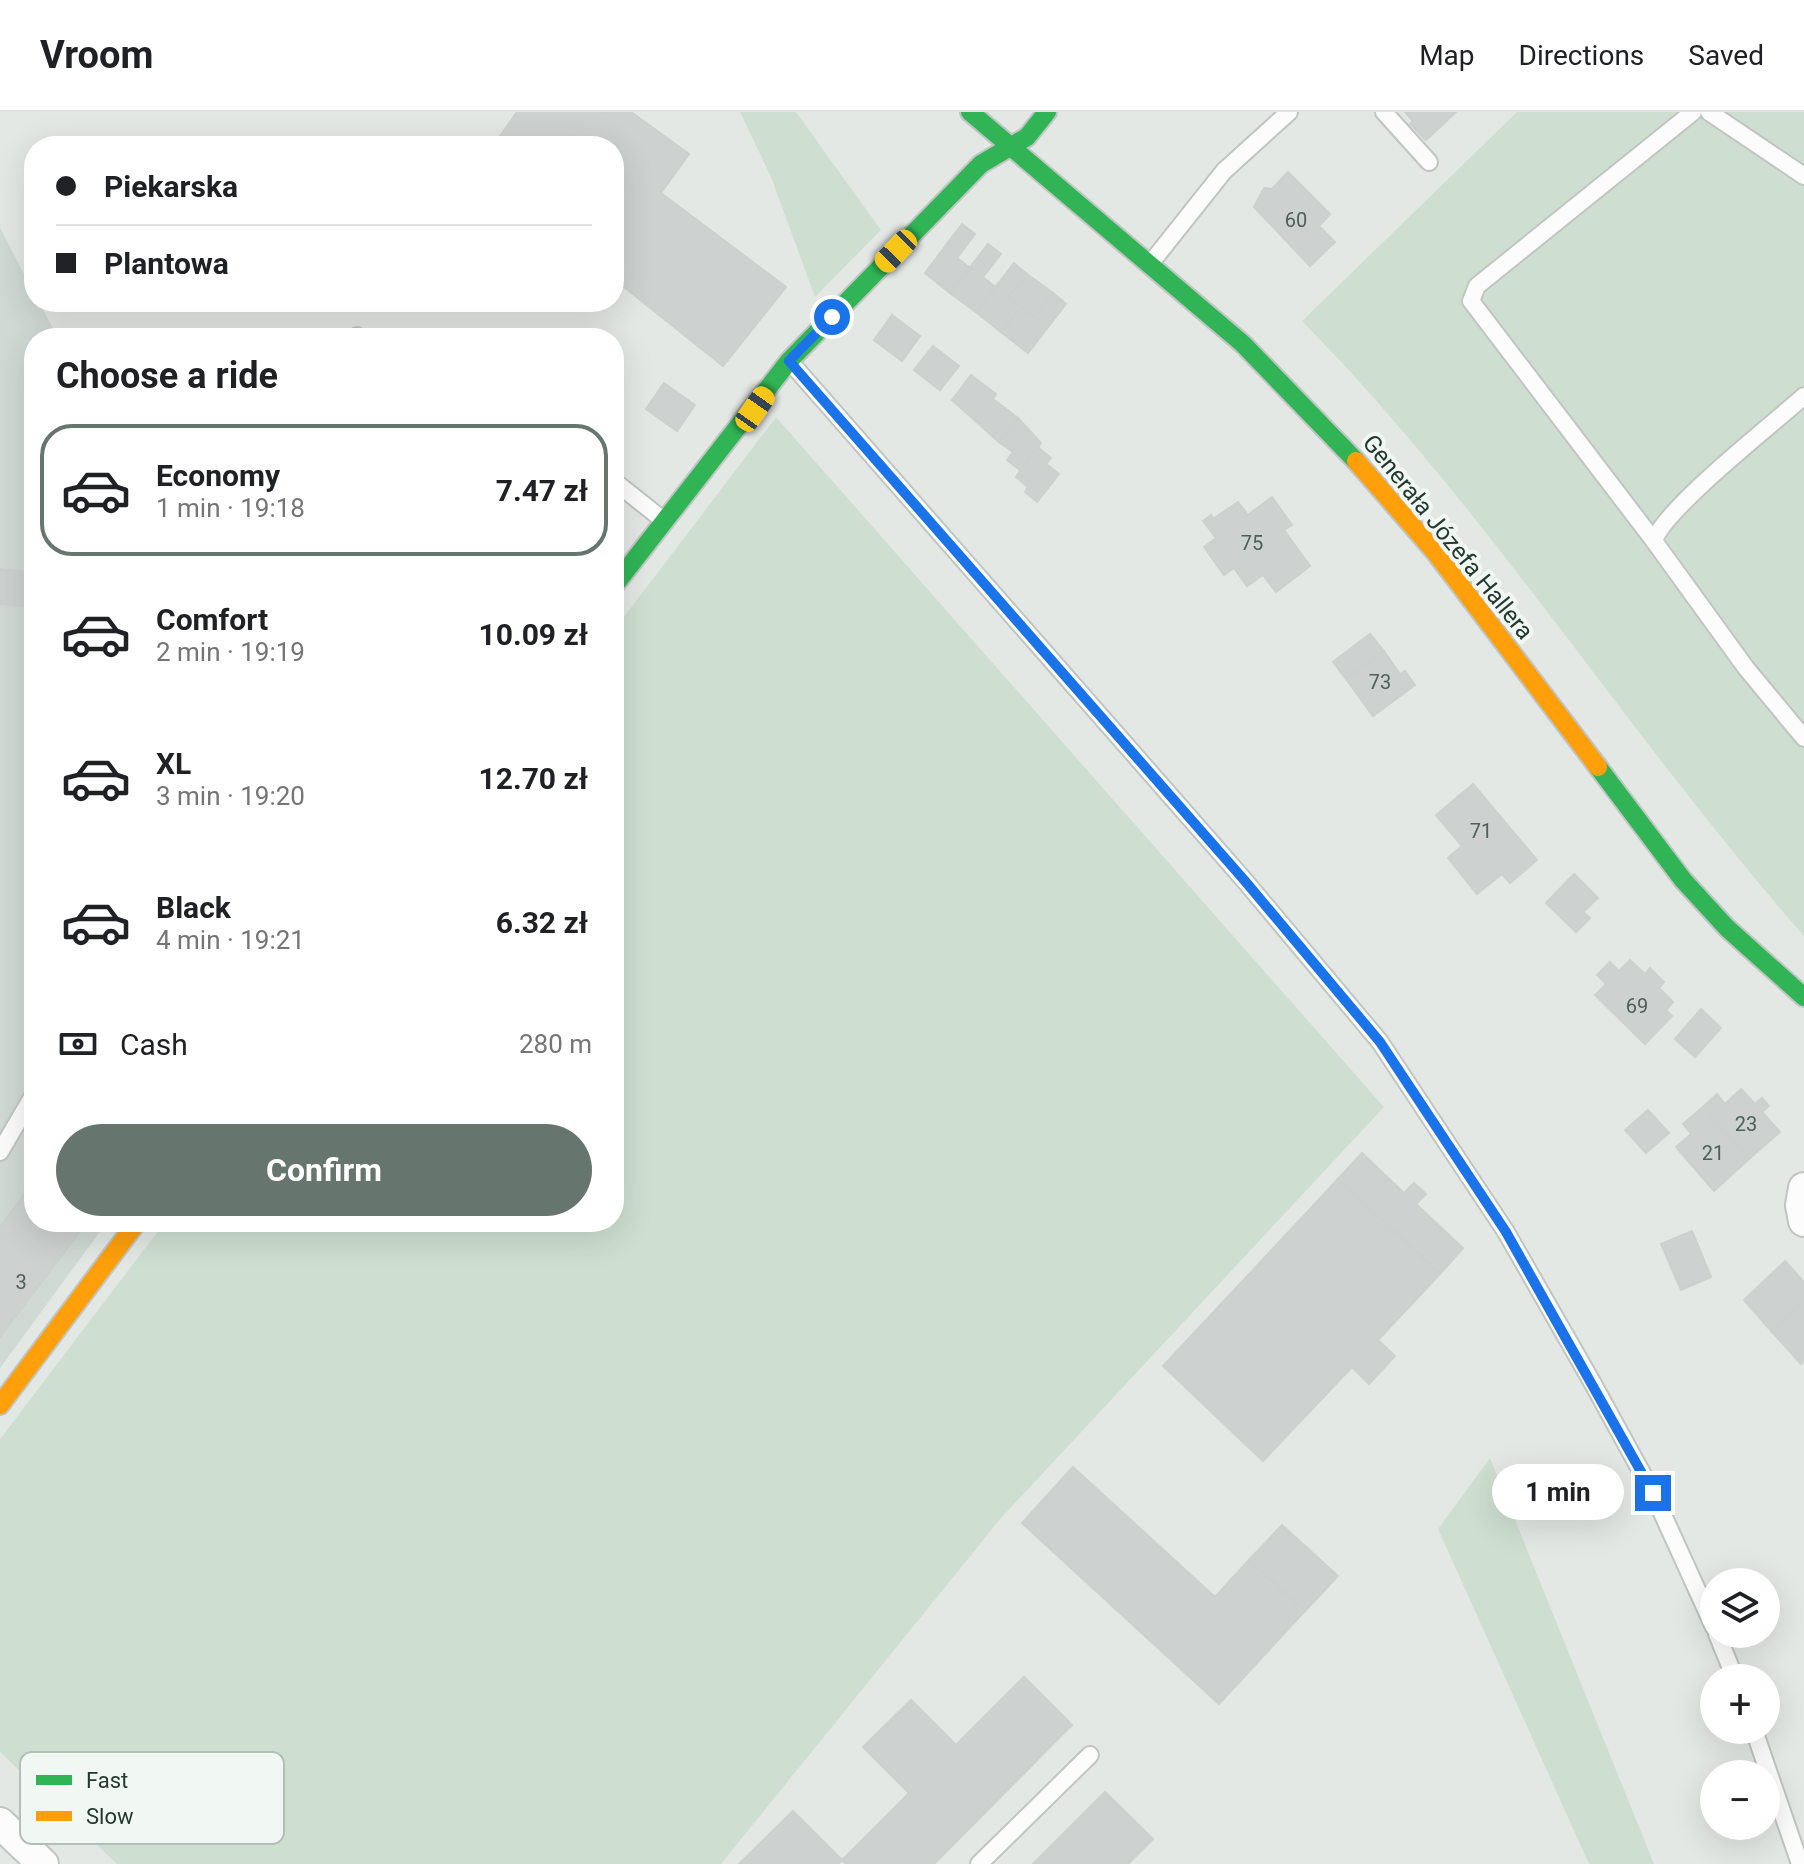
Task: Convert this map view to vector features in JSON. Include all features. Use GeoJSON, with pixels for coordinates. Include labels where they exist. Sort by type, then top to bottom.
{"type":"FeatureCollection","features":[{"type":"Feature","properties":{"kind":"street","name":"Generała Józefa Hallera"},"geometry":{"type":"LineString","coordinates":[[970,112],[1243,344],[1354,458],[1436,553],[1683,880],[1727,928],[1804,997]]}},
{"type":"Feature","properties":{"kind":"street"},"geometry":{"type":"LineString","coordinates":[[624,573],[663,520],[755,409],[789,361],[981,164],[1027,137],[1047,112]]}},
{"type":"Feature","properties":{"kind":"street"},"geometry":{"type":"LineString","coordinates":[[1804,1188],[1801,1205],[1804,1221]]}},
{"type":"Feature","properties":{"kind":"street"},"geometry":{"type":"LineString","coordinates":[[0,1405],[130,1232]]}},
{"type":"Feature","properties":{"kind":"street"},"geometry":{"type":"LineString","coordinates":[[0,1823],[20,1842]]}},
{"type":"Feature","properties":{"kind":"street"},"geometry":{"type":"LineString","coordinates":[[22,1844],[43,1864]]}},
{"type":"Feature","properties":{"kind":"lane"},"geometry":{"type":"LineString","coordinates":[[1148,266],[1224,171],[1289,112]]}},
{"type":"Feature","properties":{"kind":"lane"},"geometry":{"type":"LineString","coordinates":[[1384,112],[1429,162]]}},
{"type":"Feature","properties":{"kind":"lane"},"geometry":{"type":"LineString","coordinates":[[1693,112],[1477,286],[1471,301],[1654,541],[1746,668],[1804,738]]}},
{"type":"Feature","properties":{"kind":"lane"},"geometry":{"type":"LineString","coordinates":[[1709,112],[1804,176]]}},
{"type":"Feature","properties":{"kind":"lane"},"geometry":{"type":"LineString","coordinates":[[789,361],[1245,881],[1380,1042],[1506,1232],[1653,1493],[1700,1596]]}},
{"type":"Feature","properties":{"kind":"lane"},"geometry":{"type":"LineString","coordinates":[[1654,541],[1657,530],[1678,507],[1804,396]]}},
{"type":"Feature","properties":{"kind":"lane"},"geometry":{"type":"LineString","coordinates":[[624,489],[663,520]]}},
{"type":"Feature","properties":{"kind":"lane"},"geometry":{"type":"LineString","coordinates":[[0,1152],[24,1111]]}},
{"type":"Feature","properties":{"kind":"lane"},"geometry":{"type":"LineString","coordinates":[[1759,1744],[1800,1864]]}},
{"type":"Feature","properties":{"kind":"lane"},"geometry":{"type":"LineString","coordinates":[[979,1864],[1090,1755]]}},
{"type":"Feature","properties":{"kind":"shaded area"},"geometry":{"type":"Polygon","coordinates":[[[0,228],[24,274],[24,312],[44,312],[53,328],[24,328],[24,1232],[100,1232],[0,1368],[0,228]]]}},
{"type":"Feature","properties":{"kind":"green space"},"geometry":{"type":"Polygon","coordinates":[[[740,112],[796,112],[881,230],[815,297],[771,177],[740,112]]]}},
{"type":"Feature","properties":{"kind":"green space"},"geometry":{"type":"Polygon","coordinates":[[[1517,112],[1804,112],[1804,936],[1678,783],[1434,469],[1302,321],[1517,112]]]}},
{"type":"Feature","properties":{"kind":"green space"},"geometry":{"type":"Polygon","coordinates":[[[776,417],[1384,1107],[1001,1518],[721,1864],[117,1864],[96,1844],[284,1844],[284,1752],[20,1752],[20,1771],[0,1752],[0,1439],[157,1232],[624,1232],[624,617],[776,417]]]}},
{"type":"Feature","properties":{"kind":"green space"},"geometry":{"type":"Polygon","coordinates":[[[1490,1458],[1654,1864],[1589,1864],[1438,1529],[1490,1458]]]}},
{"type":"Feature","properties":{"kind":"building"},"geometry":{"type":"Polygon","coordinates":[[[517,112],[631,112],[689,154],[661,193],[786,287],[723,366],[624,287],[624,136],[500,136],[517,112]]]}},
{"type":"Feature","properties":{"kind":"building"},"geometry":{"type":"Polygon","coordinates":[[[1405,112],[1456,112],[1426,140],[1410,124],[1413,121],[1405,112]]]}},
{"type":"Feature","properties":{"kind":"building"},"geometry":{"type":"Polygon","coordinates":[[[1288,172],[1330,214],[1319,226],[1335,242],[1310,266],[1254,207],[1264,188],[1272,189],[1288,172]]]}},
{"type":"Feature","properties":{"kind":"building"},"geometry":{"type":"Polygon","coordinates":[[[962,224],[975,234],[957,258],[970,268],[950,293],[925,273],[962,224]]]}},
{"type":"Feature","properties":{"kind":"building"},"geometry":{"type":"Polygon","coordinates":[[[988,244],[1001,254],[983,277],[995,287],[976,312],[950,293],[988,244]]]}},
{"type":"Feature","properties":{"kind":"building"},"geometry":{"type":"Polygon","coordinates":[[[1014,263],[1027,274],[1008,297],[1021,307],[1001,332],[976,312],[1014,263]]]}},
{"type":"Feature","properties":{"kind":"building"},"geometry":{"type":"Polygon","coordinates":[[[1027,274],[1053,293],[1034,317],[1008,297],[1027,274]]]}},
{"type":"Feature","properties":{"kind":"building"},"geometry":{"type":"Polygon","coordinates":[[[1053,293],[1066,304],[1028,353],[1001,332],[1021,307],[1034,317],[1053,293]]]}},
{"type":"Feature","properties":{"kind":"building"},"geometry":{"type":"Polygon","coordinates":[[[892,315],[920,336],[902,361],[874,340],[892,315]]]}},
{"type":"Feature","properties":{"kind":"building"},"geometry":{"type":"Polygon","coordinates":[[[933,346],[959,366],[940,390],[914,370],[933,346]]]}},
{"type":"Feature","properties":{"kind":"building"},"geometry":{"type":"Polygon","coordinates":[[[971,375],[996,394],[993,399],[1018,418],[999,442],[952,400],[971,375]]]}},
{"type":"Feature","properties":{"kind":"building"},"geometry":{"type":"Polygon","coordinates":[[[664,383],[695,405],[677,431],[646,409],[664,383]]]}},
{"type":"Feature","properties":{"kind":"building"},"geometry":{"type":"Polygon","coordinates":[[[1018,418],[1041,443],[1020,470],[1007,460],[1013,452],[999,442],[1018,418]]]}},
{"type":"Feature","properties":{"kind":"building"},"geometry":{"type":"Polygon","coordinates":[[[1038,447],[1051,458],[1046,464],[1059,474],[1037,502],[1025,492],[1028,487],[1016,477],[1038,447]]]}},
{"type":"Feature","properties":{"kind":"building"},"geometry":{"type":"Polygon","coordinates":[[[1272,497],[1292,525],[1284,530],[1310,566],[1276,592],[1263,575],[1247,586],[1234,568],[1224,575],[1204,547],[1216,538],[1203,521],[1211,515],[1213,519],[1238,502],[1248,515],[1272,497]]]}},
{"type":"Feature","properties":{"kind":"building"},"geometry":{"type":"Polygon","coordinates":[[[0,569],[24,572],[24,607],[0,604],[0,569]]]}},
{"type":"Feature","properties":{"kind":"building"},"geometry":{"type":"Polygon","coordinates":[[[1370,634],[1384,651],[1346,679],[1333,662],[1370,634]]]}},
{"type":"Feature","properties":{"kind":"building"},"geometry":{"type":"Polygon","coordinates":[[[1384,651],[1400,674],[1405,671],[1415,685],[1373,716],[1346,679],[1384,651]]]}},
{"type":"Feature","properties":{"kind":"building"},"geometry":{"type":"Polygon","coordinates":[[[1473,784],[1537,860],[1510,883],[1502,874],[1477,894],[1448,858],[1462,846],[1436,815],[1473,784]]]}},
{"type":"Feature","properties":{"kind":"building"},"geometry":{"type":"Polygon","coordinates":[[[1574,874],[1598,898],[1583,912],[1590,918],[1576,932],[1546,903],[1574,874]]]}},
{"type":"Feature","properties":{"kind":"building"},"geometry":{"type":"Polygon","coordinates":[[[1630,960],[1645,974],[1650,968],[1664,982],[1659,988],[1673,1002],[1666,1010],[1672,1016],[1645,1044],[1595,995],[1606,984],[1597,975],[1610,962],[1619,971],[1630,960]]]}},
{"type":"Feature","properties":{"kind":"building"},"geometry":{"type":"Polygon","coordinates":[[[1701,1009],[1721,1028],[1695,1057],[1675,1039],[1701,1009]]]}},
{"type":"Feature","properties":{"kind":"building"},"geometry":{"type":"Polygon","coordinates":[[[1741,1089],[1755,1104],[1762,1098],[1769,1106],[1762,1112],[1780,1132],[1749,1159],[1703,1107],[1717,1094],[1725,1104],[1741,1089]]]}},
{"type":"Feature","properties":{"kind":"building"},"geometry":{"type":"Polygon","coordinates":[[[1703,1107],[1749,1159],[1714,1191],[1676,1147],[1691,1134],[1683,1124],[1703,1107]]]}},
{"type":"Feature","properties":{"kind":"building"},"geometry":{"type":"Polygon","coordinates":[[[1648,1110],[1669,1133],[1646,1153],[1625,1130],[1648,1110]]]}},
{"type":"Feature","properties":{"kind":"building"},"geometry":{"type":"Polygon","coordinates":[[[1362,1153],[1404,1193],[1414,1183],[1426,1194],[1416,1204],[1463,1248],[1440,1274],[1338,1179],[1362,1153]]]}},
{"type":"Feature","properties":{"kind":"building"},"geometry":{"type":"Polygon","coordinates":[[[1338,1179],[1440,1274],[1378,1340],[1395,1356],[1369,1384],[1352,1367],[1263,1461],[1163,1366],[1338,1179]]]}},
{"type":"Feature","properties":{"kind":"building"},"geometry":{"type":"Polygon","coordinates":[[[24,1195],[24,1232],[79,1232],[0,1337],[0,1227],[24,1195]]]}},
{"type":"Feature","properties":{"kind":"building"},"geometry":{"type":"Polygon","coordinates":[[[1692,1231],[1711,1277],[1681,1290],[1661,1244],[1692,1231]]]}},
{"type":"Feature","properties":{"kind":"building"},"geometry":{"type":"Polygon","coordinates":[[[1785,1261],[1804,1282],[1804,1302],[1772,1332],[1744,1300],[1785,1261]]]}},
{"type":"Feature","properties":{"kind":"building"},"geometry":{"type":"Polygon","coordinates":[[[1804,1302],[1804,1361],[1801,1364],[1772,1332],[1804,1302]]]}},
{"type":"Feature","properties":{"kind":"building"},"geometry":{"type":"Polygon","coordinates":[[[1073,1467],[1215,1597],[1249,1560],[1305,1611],[1219,1704],[1022,1523],[1073,1467]]]}},
{"type":"Feature","properties":{"kind":"building"},"geometry":{"type":"Polygon","coordinates":[[[1282,1525],[1338,1576],[1305,1611],[1249,1560],[1282,1525]]]}},
{"type":"Feature","properties":{"kind":"building"},"geometry":{"type":"Polygon","coordinates":[[[1024,1677],[1072,1725],[934,1864],[846,1864],[842,1860],[909,1793],[863,1747],[911,1700],[956,1745],[1024,1677]]]}},
{"type":"Feature","properties":{"kind":"building"},"geometry":{"type":"Polygon","coordinates":[[[1105,1792],[1153,1839],[1128,1864],[1033,1864],[1105,1792]]]}},
{"type":"Feature","properties":{"kind":"building"},"geometry":{"type":"Polygon","coordinates":[[[793,1811],[842,1860],[838,1864],[739,1864],[793,1811]]]}},
{"type":"Feature","properties":{"kind":"traffic: fast"},"geometry":{"type":"LineString","coordinates":[[970,112],[1243,344],[1356,461]]}},
{"type":"Feature","properties":{"kind":"traffic: fast"},"geometry":{"type":"LineString","coordinates":[[624,573],[789,361],[981,164],[1027,137],[1047,112]]}},
{"type":"Feature","properties":{"kind":"traffic: fast"},"geometry":{"type":"LineString","coordinates":[[1598,767],[1683,880],[1727,928],[1804,997]]}},
{"type":"Feature","properties":{"kind":"traffic: slow"},"geometry":{"type":"LineString","coordinates":[[1356,461],[1436,553],[1598,767]]}},
{"type":"Feature","properties":{"kind":"traffic: slow"},"geometry":{"type":"LineString","coordinates":[[0,1405],[130,1232]]}},
{"type":"Feature","properties":{"kind":"route"},"geometry":{"type":"LineString","coordinates":[[832,317],[789,361],[1245,881],[1380,1042],[1506,1232],[1653,1493]]}}]}
